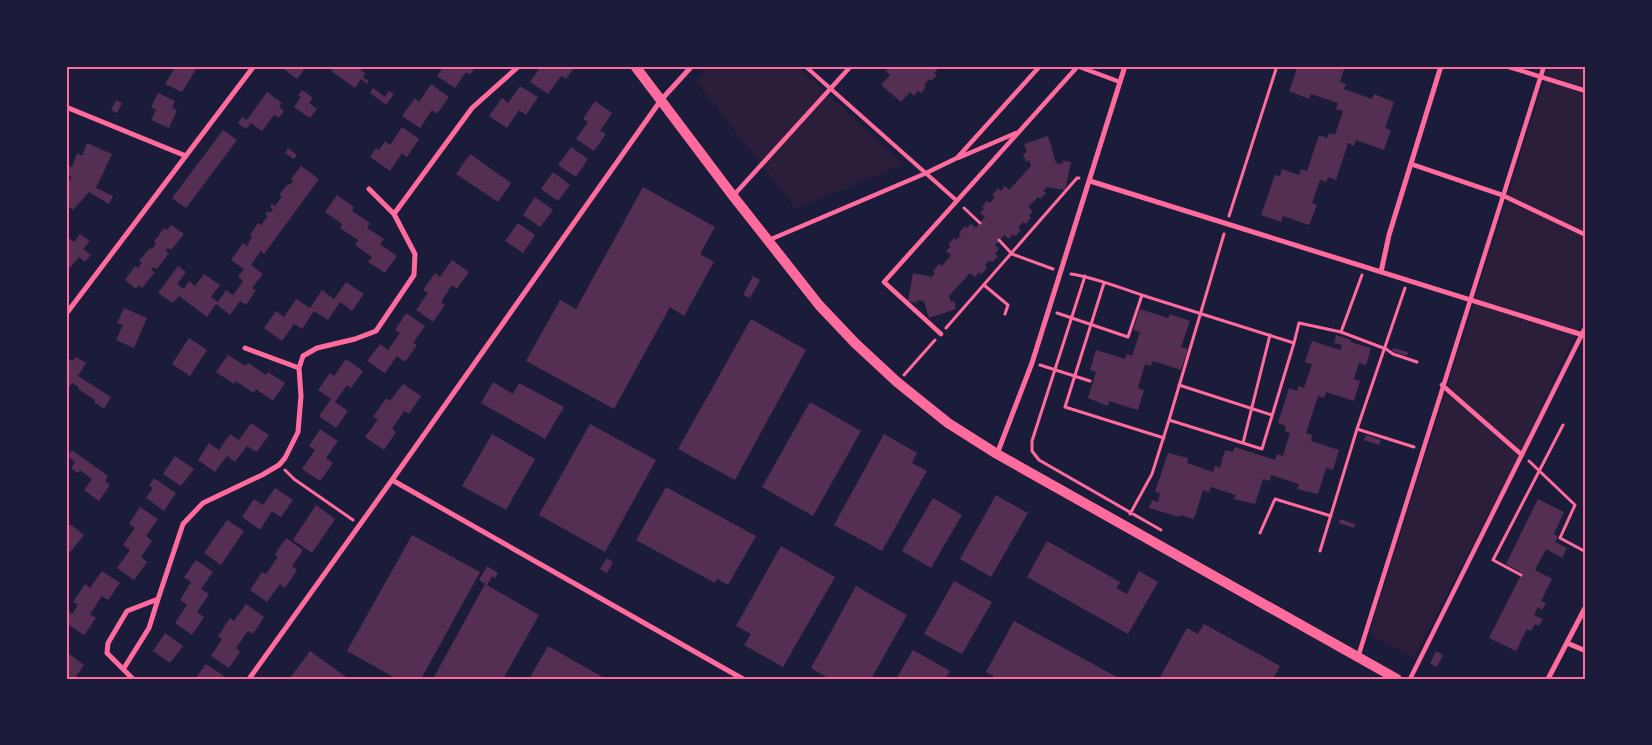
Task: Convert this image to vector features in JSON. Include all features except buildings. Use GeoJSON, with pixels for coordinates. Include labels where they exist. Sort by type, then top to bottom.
{"type":"FeatureCollection","features":[{"type":"Feature","properties":{"kind":"main road"},"geometry":{"type":"LineString","coordinates":[[635,66],[733,196],[819,305],[855,344],[897,382],[948,423],[997,454],[1397,679]]}},
{"type":"Feature","properties":{"kind":"street"},"geometry":{"type":"LineString","coordinates":[[66,314],[254,66]]}},
{"type":"Feature","properties":{"kind":"street"},"geometry":{"type":"LineString","coordinates":[[394,214],[472,108],[519,66]]}},
{"type":"Feature","properties":{"kind":"street"},"geometry":{"type":"LineString","coordinates":[[249,679],[661,100],[692,66]]}},
{"type":"Feature","properties":{"kind":"street"},"geometry":{"type":"LineString","coordinates":[[733,196],[851,66]]}},
{"type":"Feature","properties":{"kind":"street"},"geometry":{"type":"LineString","coordinates":[[957,158],[1040,66]]}},
{"type":"Feature","properties":{"kind":"street"},"geometry":{"type":"LineString","coordinates":[[941,334],[884,282],[1078,66],[1120,82]]}},
{"type":"Feature","properties":{"kind":"street"},"geometry":{"type":"LineString","coordinates":[[997,454],[1032,363],[1125,66]]}},
{"type":"Feature","properties":{"kind":"street"},"geometry":{"type":"LineString","coordinates":[[1380,272],[1389,235],[1440,66]]}},
{"type":"Feature","properties":{"kind":"street"},"geometry":{"type":"LineString","coordinates":[[1506,66],[1586,91]]}},
{"type":"Feature","properties":{"kind":"street"},"geometry":{"type":"LineString","coordinates":[[1358,656],[1544,66]]}},
{"type":"Feature","properties":{"kind":"street"},"geometry":{"type":"LineString","coordinates":[[66,106],[186,156]]}},
{"type":"Feature","properties":{"kind":"street"},"geometry":{"type":"LineString","coordinates":[[768,240],[1019,132]]}},
{"type":"Feature","properties":{"kind":"street"},"geometry":{"type":"LineString","coordinates":[[1411,164],[1502,195],[1586,235]]}},
{"type":"Feature","properties":{"kind":"street"},"geometry":{"type":"LineString","coordinates":[[1090,180],[1584,336]]}},
{"type":"Feature","properties":{"kind":"street"},"geometry":{"type":"LineString","coordinates":[[124,668],[150,628],[183,524],[203,503],[280,465],[285,458],[298,432],[301,396],[298,368],[303,356],[317,348],[355,339],[376,330],[414,275],[415,254],[394,214],[369,189]]}},
{"type":"Feature","properties":{"kind":"street"},"geometry":{"type":"LineString","coordinates":[[1410,679],[1584,336],[1586,326]]}},
{"type":"Feature","properties":{"kind":"street"},"geometry":{"type":"LineString","coordinates":[[245,348],[298,368]]}},
{"type":"Feature","properties":{"kind":"street"},"geometry":{"type":"LineString","coordinates":[[1442,385],[1522,455]]}},
{"type":"Feature","properties":{"kind":"street"},"geometry":{"type":"LineString","coordinates":[[392,480],[743,679]]}},
{"type":"Feature","properties":{"kind":"street"},"geometry":{"type":"LineString","coordinates":[[133,679],[107,653],[108,642],[127,611],[158,599]]}},
{"type":"Feature","properties":{"kind":"street"},"geometry":{"type":"LineString","coordinates":[[1548,679],[1586,606]]}},
{"type":"Feature","properties":{"kind":"street"},"geometry":{"type":"LineString","coordinates":[[1567,643],[1586,651]]}},
{"type":"Feature","properties":{"kind":"lane"},"geometry":{"type":"LineString","coordinates":[[805,66],[924,174],[956,200]]}},
{"type":"Feature","properties":{"kind":"path"},"geometry":{"type":"LineString","coordinates":[[1123,526],[1152,474],[1227,223],[1277,66]]}},
{"type":"Feature","properties":{"kind":"path"},"geometry":{"type":"LineString","coordinates":[[897,382],[1012,254],[1077,178],[1090,180]]}},
{"type":"Feature","properties":{"kind":"path"},"geometry":{"type":"LineString","coordinates":[[956,200],[980,223]]}},
{"type":"Feature","properties":{"kind":"path"},"geometry":{"type":"LineString","coordinates":[[999,240],[1012,254],[1061,272],[1085,276],[1294,343]]}},
{"type":"Feature","properties":{"kind":"path"},"geometry":{"type":"LineString","coordinates":[[1341,332],[1364,268]]}},
{"type":"Feature","properties":{"kind":"path"},"geometry":{"type":"LineString","coordinates":[[1085,276],[1032,441],[1032,451],[1039,460],[1165,532]]}},
{"type":"Feature","properties":{"kind":"path"},"geometry":{"type":"LineString","coordinates":[[1320,551],[1357,429],[1386,349],[1407,280]]}},
{"type":"Feature","properties":{"kind":"path"},"geometry":{"type":"LineString","coordinates":[[1104,283],[1065,407],[1164,438]]}},
{"type":"Feature","properties":{"kind":"path"},"geometry":{"type":"LineString","coordinates":[[984,285],[1008,305],[1005,314]]}},
{"type":"Feature","properties":{"kind":"path"},"geometry":{"type":"LineString","coordinates":[[1048,310],[1128,337],[1142,295]]}},
{"type":"Feature","properties":{"kind":"path"},"geometry":{"type":"LineString","coordinates":[[1169,420],[1262,448],[1299,323],[1341,332],[1417,362]]}},
{"type":"Feature","properties":{"kind":"path"},"geometry":{"type":"LineString","coordinates":[[1243,443],[1270,335]]}},
{"type":"Feature","properties":{"kind":"path"},"geometry":{"type":"LineString","coordinates":[[1032,363],[1090,381]]}},
{"type":"Feature","properties":{"kind":"path"},"geometry":{"type":"LineString","coordinates":[[1179,385],[1272,415]]}},
{"type":"Feature","properties":{"kind":"path"},"geometry":{"type":"LineString","coordinates":[[1521,575],[1493,560],[1563,425]]}},
{"type":"Feature","properties":{"kind":"path"},"geometry":{"type":"LineString","coordinates":[[1357,429],[1422,450]]}},
{"type":"Feature","properties":{"kind":"path"},"geometry":{"type":"LineString","coordinates":[[1522,455],[1575,505],[1560,538],[1586,552]]}},
{"type":"Feature","properties":{"kind":"path"},"geometry":{"type":"LineString","coordinates":[[280,465],[294,479],[360,525]]}},
{"type":"Feature","properties":{"kind":"path"},"geometry":{"type":"LineString","coordinates":[[1260,533],[1275,499],[1331,516]]}},
{"type":"Feature","properties":{"kind":"shaded area"},"geometry":{"type":"Polygon","coordinates":[[[710,66],[797,66],[903,164],[796,209],[696,81],[710,66]]]}},
{"type":"Feature","properties":{"kind":"shaded area"},"geometry":{"type":"Polygon","coordinates":[[[1549,66],[1586,66],[1586,312],[1519,455],[1414,658],[1369,634],[1549,66]]]}}]}
